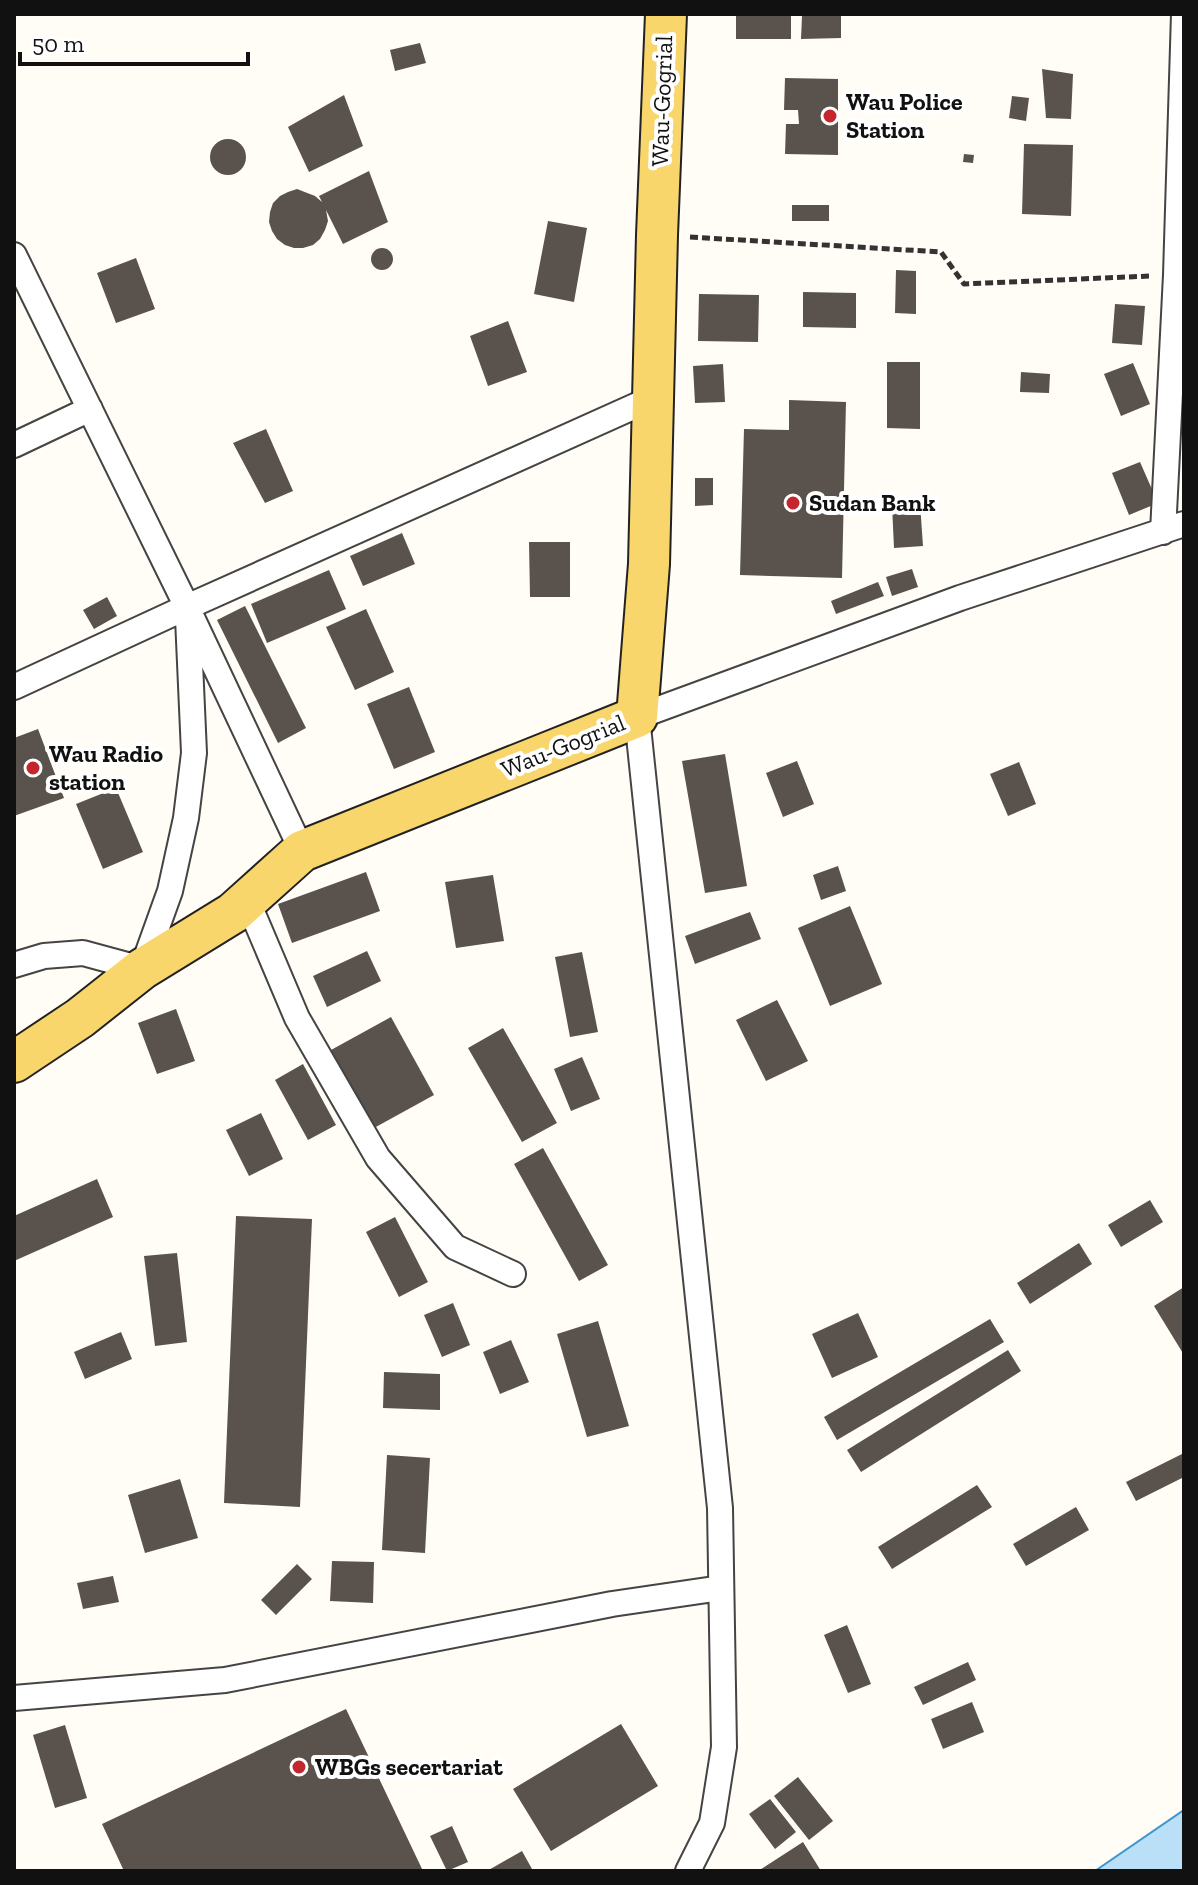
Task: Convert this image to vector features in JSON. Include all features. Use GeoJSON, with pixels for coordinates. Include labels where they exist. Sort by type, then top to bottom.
{"type":"FeatureCollection","features":[{"type":"Feature","properties":{"kind":"main road","name":"Wau-Gogrial"},"geometry":{"type":"LineString","coordinates":[[14,1062],[80,1018],[142,969],[233,913],[302,851],[637,717],[649,564],[666,14]]}},
{"type":"Feature","properties":{"kind":"street"},"geometry":{"type":"LineString","coordinates":[[688,1871],[712,1823],[724,1747],[720,1508],[637,717],[960,598],[1174,528],[1184,14]]}},
{"type":"Feature","properties":{"kind":"street"},"geometry":{"type":"LineString","coordinates":[[15,258],[187,607],[302,851]]}},
{"type":"Feature","properties":{"kind":"street"},"geometry":{"type":"LineString","coordinates":[[14,687],[653,398]]}},
{"type":"Feature","properties":{"kind":"street"},"geometry":{"type":"LineString","coordinates":[[14,445],[90,409]]}},
{"type":"Feature","properties":{"kind":"street"},"geometry":{"type":"LineString","coordinates":[[14,965],[44,956],[83,953],[142,969],[170,891],[186,818],[194,753],[187,607]]}},
{"type":"Feature","properties":{"kind":"street"},"geometry":{"type":"LineString","coordinates":[[247,900],[297,1018],[378,1158],[455,1247],[513,1274]]}},
{"type":"Feature","properties":{"kind":"street"},"geometry":{"type":"LineString","coordinates":[[14,1698],[225,1680],[612,1604],[721,1588]]}},
{"type":"Feature","properties":{"kind":"path"},"geometry":{"type":"LineString","coordinates":[[657,235],[941,252],[964,284],[1180,274]]}},
{"type":"Feature","properties":{"kind":"water"},"geometry":{"type":"Polygon","coordinates":[[[1184,1810],[1184,1871],[1095,1871],[1184,1810]]]}},
{"type":"Feature","properties":{"kind":"building"},"geometry":{"type":"Polygon","coordinates":[[[736,16],[791,16],[791,39],[736,39],[736,16]]]}},
{"type":"Feature","properties":{"kind":"building"},"geometry":{"type":"Polygon","coordinates":[[[802,16],[841,16],[841,38],[801,39],[802,16]]]}},
{"type":"Feature","properties":{"kind":"building"},"geometry":{"type":"Polygon","coordinates":[[[420,43],[426,63],[395,71],[390,50],[420,43]]]}},
{"type":"Feature","properties":{"kind":"building"},"geometry":{"type":"Polygon","coordinates":[[[1042,69],[1073,74],[1071,119],[1046,118],[1042,69]]]}},
{"type":"Feature","properties":{"kind":"building"},"geometry":{"type":"Polygon","coordinates":[[[785,78],[838,79],[838,155],[785,154],[786,124],[799,124],[798,110],[784,110],[785,78]]]}},
{"type":"Feature","properties":{"kind":"building"},"geometry":{"type":"Polygon","coordinates":[[[344,95],[363,146],[309,172],[288,127],[344,95]]]}},
{"type":"Feature","properties":{"kind":"building"},"geometry":{"type":"Polygon","coordinates":[[[1012,96],[1029,98],[1026,121],[1009,118],[1012,96]]]}},
{"type":"Feature","properties":{"kind":"building"},"geometry":{"type":"Polygon","coordinates":[[[228,139],[241,144],[246,157],[241,170],[228,175],[215,170],[210,157],[215,144],[228,139]]]}},
{"type":"Feature","properties":{"kind":"building"},"geometry":{"type":"Polygon","coordinates":[[[1024,144],[1073,145],[1071,216],[1022,214],[1024,144]]]}},
{"type":"Feature","properties":{"kind":"building"},"geometry":{"type":"Polygon","coordinates":[[[964,154],[974,155],[973,163],[963,162],[964,154]]]}},
{"type":"Feature","properties":{"kind":"building"},"geometry":{"type":"Polygon","coordinates":[[[369,171],[388,222],[343,244],[326,210],[328,221],[325,230],[313,245],[294,248],[277,239],[269,222],[273,203],[280,196],[297,189],[322,202],[319,196],[369,171]]]}},
{"type":"Feature","properties":{"kind":"building"},"geometry":{"type":"Polygon","coordinates":[[[792,205],[829,205],[829,221],[792,221],[792,205]]]}},
{"type":"Feature","properties":{"kind":"building"},"geometry":{"type":"Polygon","coordinates":[[[548,221],[587,228],[574,302],[534,294],[548,221]]]}},
{"type":"Feature","properties":{"kind":"building"},"geometry":{"type":"Polygon","coordinates":[[[382,248],[393,259],[382,270],[371,259],[382,248]]]}},
{"type":"Feature","properties":{"kind":"building"},"geometry":{"type":"Polygon","coordinates":[[[136,258],[155,309],[116,323],[97,273],[136,258]]]}},
{"type":"Feature","properties":{"kind":"building"},"geometry":{"type":"Polygon","coordinates":[[[896,270],[916,271],[916,314],[895,313],[896,270]]]}},
{"type":"Feature","properties":{"kind":"building"},"geometry":{"type":"Polygon","coordinates":[[[803,292],[856,293],[856,328],[803,327],[803,292]]]}},
{"type":"Feature","properties":{"kind":"building"},"geometry":{"type":"Polygon","coordinates":[[[699,294],[759,295],[758,342],[698,341],[699,294]]]}},
{"type":"Feature","properties":{"kind":"building"},"geometry":{"type":"Polygon","coordinates":[[[1115,304],[1145,306],[1142,345],[1112,343],[1115,304]]]}},
{"type":"Feature","properties":{"kind":"building"},"geometry":{"type":"Polygon","coordinates":[[[508,321],[527,372],[488,386],[470,336],[508,321]]]}},
{"type":"Feature","properties":{"kind":"building"},"geometry":{"type":"Polygon","coordinates":[[[887,362],[920,362],[920,429],[887,428],[887,362]]]}},
{"type":"Feature","properties":{"kind":"building"},"geometry":{"type":"Polygon","coordinates":[[[1133,363],[1150,404],[1121,416],[1104,374],[1133,363]]]}},
{"type":"Feature","properties":{"kind":"building"},"geometry":{"type":"Polygon","coordinates":[[[723,364],[725,402],[695,403],[693,366],[723,364]]]}},
{"type":"Feature","properties":{"kind":"building"},"geometry":{"type":"Polygon","coordinates":[[[1021,372],[1050,374],[1049,393],[1020,392],[1021,372]]]}},
{"type":"Feature","properties":{"kind":"building","name":"Sudan Bank"},"geometry":{"type":"Polygon","coordinates":[[[789,400],[846,402],[842,578],[740,575],[744,429],[789,430],[789,400]]]}},
{"type":"Feature","properties":{"kind":"building"},"geometry":{"type":"Polygon","coordinates":[[[266,429],[293,491],[265,503],[233,443],[266,429]]]}},
{"type":"Feature","properties":{"kind":"building"},"geometry":{"type":"Polygon","coordinates":[[[1140,462],[1158,503],[1129,515],[1112,473],[1140,462]]]}},
{"type":"Feature","properties":{"kind":"building"},"geometry":{"type":"Polygon","coordinates":[[[695,478],[713,478],[713,505],[695,506],[695,478]]]}},
{"type":"Feature","properties":{"kind":"building"},"geometry":{"type":"Polygon","coordinates":[[[920,503],[923,546],[894,548],[892,505],[920,503]]]}},
{"type":"Feature","properties":{"kind":"building"},"geometry":{"type":"Polygon","coordinates":[[[402,533],[415,564],[363,586],[350,556],[402,533]]]}},
{"type":"Feature","properties":{"kind":"building"},"geometry":{"type":"Polygon","coordinates":[[[529,542],[570,542],[570,597],[530,597],[529,542]]]}},
{"type":"Feature","properties":{"kind":"building"},"geometry":{"type":"Polygon","coordinates":[[[912,569],[918,587],[892,596],[886,577],[912,569]]]}},
{"type":"Feature","properties":{"kind":"building"},"geometry":{"type":"Polygon","coordinates":[[[329,570],[346,609],[267,643],[251,604],[329,570]]]}},
{"type":"Feature","properties":{"kind":"building"},"geometry":{"type":"Polygon","coordinates":[[[878,582],[884,596],[836,614],[831,601],[878,582]]]}},
{"type":"Feature","properties":{"kind":"building"},"geometry":{"type":"Polygon","coordinates":[[[107,597],[117,616],[94,629],[83,610],[107,597]]]}},
{"type":"Feature","properties":{"kind":"building"},"geometry":{"type":"Polygon","coordinates":[[[245,606],[306,728],[278,743],[217,620],[245,606]]]}},
{"type":"Feature","properties":{"kind":"building"},"geometry":{"type":"Polygon","coordinates":[[[366,609],[394,672],[355,690],[326,627],[366,609]]]}},
{"type":"Feature","properties":{"kind":"building"},"geometry":{"type":"Polygon","coordinates":[[[409,687],[435,752],[394,769],[367,704],[409,687]]]}},
{"type":"Feature","properties":{"kind":"building","name":"Wau Radio station"},"geometry":{"type":"Polygon","coordinates":[[[38,729],[64,798],[14,816],[14,738],[38,729]]]}},
{"type":"Feature","properties":{"kind":"building"},"geometry":{"type":"Polygon","coordinates":[[[725,754],[747,886],[705,893],[682,761],[725,754]]]}},
{"type":"Feature","properties":{"kind":"building"},"geometry":{"type":"Polygon","coordinates":[[[797,761],[814,804],[783,817],[766,773],[797,761]]]}},
{"type":"Feature","properties":{"kind":"building"},"geometry":{"type":"Polygon","coordinates":[[[1019,762],[1036,804],[1008,816],[990,774],[1019,762]]]}},
{"type":"Feature","properties":{"kind":"building"},"geometry":{"type":"Polygon","coordinates":[[[116,788],[143,852],[103,869],[76,804],[116,788]]]}},
{"type":"Feature","properties":{"kind":"building"},"geometry":{"type":"Polygon","coordinates":[[[838,866],[846,891],[821,900],[813,875],[838,866]]]}},
{"type":"Feature","properties":{"kind":"building"},"geometry":{"type":"Polygon","coordinates":[[[366,872],[380,911],[292,943],[278,904],[366,872]]]}},
{"type":"Feature","properties":{"kind":"building"},"geometry":{"type":"Polygon","coordinates":[[[493,875],[504,941],[456,948],[445,882],[493,875]]]}},
{"type":"Feature","properties":{"kind":"building"},"geometry":{"type":"Polygon","coordinates":[[[850,906],[882,984],[830,1006],[798,928],[850,906]]]}},
{"type":"Feature","properties":{"kind":"building"},"geometry":{"type":"Polygon","coordinates":[[[750,912],[761,939],[695,964],[685,936],[750,912]]]}},
{"type":"Feature","properties":{"kind":"building"},"geometry":{"type":"Polygon","coordinates":[[[367,951],[381,981],[327,1007],[313,976],[367,951]]]}},
{"type":"Feature","properties":{"kind":"building"},"geometry":{"type":"Polygon","coordinates":[[[582,952],[598,1032],[570,1037],[555,957],[582,952]]]}},
{"type":"Feature","properties":{"kind":"building"},"geometry":{"type":"Polygon","coordinates":[[[777,1000],[808,1061],[766,1081],[736,1020],[777,1000]]]}},
{"type":"Feature","properties":{"kind":"building"},"geometry":{"type":"Polygon","coordinates":[[[176,1009],[195,1061],[157,1074],[138,1023],[176,1009]]]}},
{"type":"Feature","properties":{"kind":"building"},"geometry":{"type":"Polygon","coordinates":[[[391,1017],[434,1095],[374,1128],[331,1050],[391,1017]]]}},
{"type":"Feature","properties":{"kind":"building"},"geometry":{"type":"Polygon","coordinates":[[[503,1028],[557,1123],[522,1142],[468,1048],[503,1028]]]}},
{"type":"Feature","properties":{"kind":"building"},"geometry":{"type":"Polygon","coordinates":[[[582,1057],[600,1099],[571,1111],[554,1069],[582,1057]]]}},
{"type":"Feature","properties":{"kind":"building"},"geometry":{"type":"Polygon","coordinates":[[[303,1064],[336,1125],[308,1140],[275,1080],[303,1064]]]}},
{"type":"Feature","properties":{"kind":"building"},"geometry":{"type":"Polygon","coordinates":[[[261,1113],[283,1159],[249,1176],[226,1130],[261,1113]]]}},
{"type":"Feature","properties":{"kind":"building"},"geometry":{"type":"Polygon","coordinates":[[[543,1148],[608,1265],[579,1281],[514,1164],[543,1148]]]}},
{"type":"Feature","properties":{"kind":"building"},"geometry":{"type":"Polygon","coordinates":[[[97,1179],[113,1217],[14,1261],[14,1216],[97,1179]]]}},
{"type":"Feature","properties":{"kind":"building"},"geometry":{"type":"Polygon","coordinates":[[[1150,1200],[1163,1222],[1121,1247],[1108,1225],[1150,1200]]]}},
{"type":"Feature","properties":{"kind":"building"},"geometry":{"type":"Polygon","coordinates":[[[236,1216],[312,1219],[300,1507],[224,1503],[236,1216]]]}},
{"type":"Feature","properties":{"kind":"building"},"geometry":{"type":"Polygon","coordinates":[[[395,1217],[428,1282],[399,1297],[366,1232],[395,1217]]]}},
{"type":"Feature","properties":{"kind":"building"},"geometry":{"type":"Polygon","coordinates":[[[1079,1243],[1092,1264],[1030,1304],[1017,1283],[1079,1243]]]}},
{"type":"Feature","properties":{"kind":"building"},"geometry":{"type":"Polygon","coordinates":[[[177,1253],[187,1342],[155,1346],[144,1256],[177,1253]]]}},
{"type":"Feature","properties":{"kind":"building"},"geometry":{"type":"Polygon","coordinates":[[[1184,1287],[1184,1355],[1154,1306],[1184,1287]]]}},
{"type":"Feature","properties":{"kind":"building"},"geometry":{"type":"Polygon","coordinates":[[[453,1303],[470,1345],[442,1357],[424,1315],[453,1303]]]}},
{"type":"Feature","properties":{"kind":"building"},"geometry":{"type":"Polygon","coordinates":[[[858,1313],[878,1357],[832,1378],[812,1334],[858,1313]]]}},
{"type":"Feature","properties":{"kind":"building"},"geometry":{"type":"Polygon","coordinates":[[[990,1319],[1004,1342],[837,1440],[824,1417],[990,1319]]]}},
{"type":"Feature","properties":{"kind":"building"},"geometry":{"type":"Polygon","coordinates":[[[598,1321],[629,1426],[587,1437],[557,1334],[598,1321]]]}},
{"type":"Feature","properties":{"kind":"building"},"geometry":{"type":"Polygon","coordinates":[[[121,1332],[132,1359],[85,1379],[74,1352],[121,1332]]]}},
{"type":"Feature","properties":{"kind":"building"},"geometry":{"type":"Polygon","coordinates":[[[511,1340],[529,1382],[500,1394],[483,1352],[511,1340]]]}},
{"type":"Feature","properties":{"kind":"building"},"geometry":{"type":"Polygon","coordinates":[[[1008,1350],[1021,1371],[861,1472],[847,1450],[1008,1350]]]}},
{"type":"Feature","properties":{"kind":"building"},"geometry":{"type":"Polygon","coordinates":[[[384,1372],[440,1374],[440,1410],[383,1408],[384,1372]]]}},
{"type":"Feature","properties":{"kind":"building"},"geometry":{"type":"Polygon","coordinates":[[[1184,1453],[1184,1477],[1136,1501],[1126,1482],[1184,1453]]]}},
{"type":"Feature","properties":{"kind":"building"},"geometry":{"type":"Polygon","coordinates":[[[387,1455],[430,1458],[425,1553],[382,1550],[387,1455]]]}},
{"type":"Feature","properties":{"kind":"building"},"geometry":{"type":"Polygon","coordinates":[[[180,1479],[198,1538],[145,1553],[128,1495],[180,1479]]]}},
{"type":"Feature","properties":{"kind":"building"},"geometry":{"type":"Polygon","coordinates":[[[977,1485],[992,1507],[892,1569],[878,1547],[977,1485]]]}},
{"type":"Feature","properties":{"kind":"building"},"geometry":{"type":"Polygon","coordinates":[[[1076,1507],[1089,1530],[1026,1566],[1013,1544],[1076,1507]]]}},
{"type":"Feature","properties":{"kind":"building"},"geometry":{"type":"Polygon","coordinates":[[[332,1561],[374,1562],[373,1603],[330,1601],[332,1561]]]}},
{"type":"Feature","properties":{"kind":"building"},"geometry":{"type":"Polygon","coordinates":[[[297,1564],[312,1579],[276,1615],[261,1600],[297,1564]]]}},
{"type":"Feature","properties":{"kind":"building"},"geometry":{"type":"Polygon","coordinates":[[[113,1576],[119,1602],[83,1609],[77,1583],[113,1576]]]}},
{"type":"Feature","properties":{"kind":"building"},"geometry":{"type":"Polygon","coordinates":[[[847,1625],[871,1684],[848,1693],[824,1635],[847,1625]]]}},
{"type":"Feature","properties":{"kind":"building"},"geometry":{"type":"Polygon","coordinates":[[[968,1662],[976,1680],[923,1705],[914,1687],[968,1662]]]}},
{"type":"Feature","properties":{"kind":"building"},"geometry":{"type":"Polygon","coordinates":[[[972,1702],[984,1732],[943,1749],[931,1719],[972,1702]]]}},
{"type":"Feature","properties":{"kind":"building","name":"WBGs secertariat"},"geometry":{"type":"Polygon","coordinates":[[[346,1709],[423,1871],[124,1871],[102,1824],[346,1709]]]}},
{"type":"Feature","properties":{"kind":"building"},"geometry":{"type":"Polygon","coordinates":[[[621,1724],[658,1786],[551,1851],[513,1789],[621,1724]]]}},
{"type":"Feature","properties":{"kind":"building"},"geometry":{"type":"Polygon","coordinates":[[[65,1725],[87,1798],[55,1808],[33,1735],[65,1725]]]}},
{"type":"Feature","properties":{"kind":"building"},"geometry":{"type":"Polygon","coordinates":[[[798,1777],[833,1821],[809,1840],[774,1796],[798,1777]]]}},
{"type":"Feature","properties":{"kind":"building"},"geometry":{"type":"Polygon","coordinates":[[[770,1799],[796,1832],[775,1849],[749,1814],[770,1799]]]}},
{"type":"Feature","properties":{"kind":"building"},"geometry":{"type":"Polygon","coordinates":[[[452,1826],[468,1862],[447,1871],[430,1836],[452,1826]]]}},
{"type":"Feature","properties":{"kind":"building"},"geometry":{"type":"Polygon","coordinates":[[[803,1842],[821,1871],[758,1871],[803,1842]]]}},
{"type":"Feature","properties":{"kind":"building"},"geometry":{"type":"Polygon","coordinates":[[[522,1851],[532,1869],[487,1871],[522,1851]]]}},
{"type":"Feature","properties":{"kind":"place","name":"Wau Police Station"},"geometry":{"type":"Point","coordinates":[830,116]}},
{"type":"Feature","properties":{"kind":"place","name":"Sudan Bank"},"geometry":{"type":"Point","coordinates":[793,503]}},
{"type":"Feature","properties":{"kind":"place","name":"Wau Radio station"},"geometry":{"type":"Point","coordinates":[33,768]}},
{"type":"Feature","properties":{"kind":"place","name":"WBGs secertariat"},"geometry":{"type":"Point","coordinates":[299,1767]}}]}
